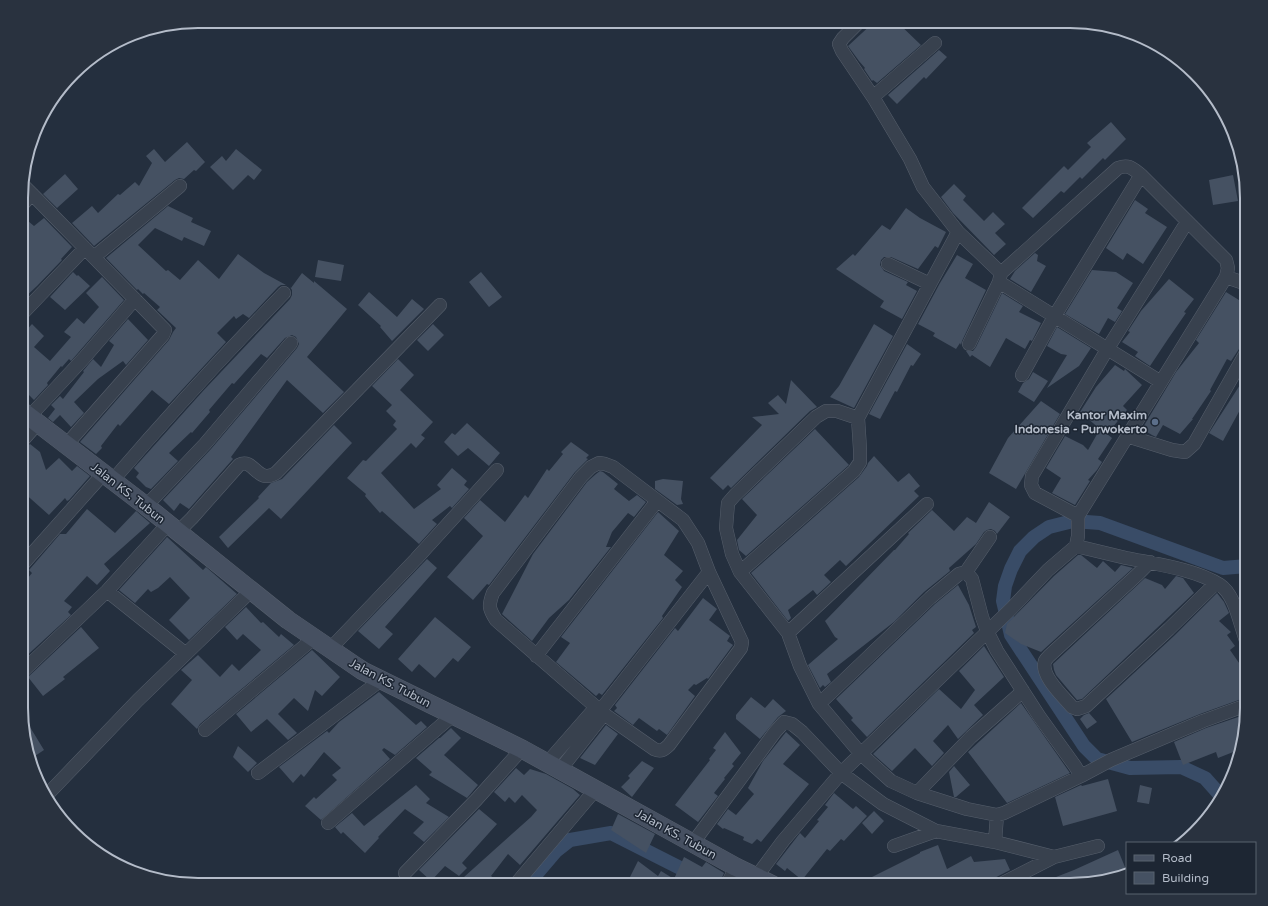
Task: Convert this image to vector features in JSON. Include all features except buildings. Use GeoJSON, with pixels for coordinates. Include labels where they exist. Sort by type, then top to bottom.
{"type":"FeatureCollection","features":[{"type":"Feature","properties":{"kind":"street"},"geometry":{"type":"LineString","coordinates":[[853,28],[839,44],[842,51],[873,97],[910,159],[923,187],[958,232],[1000,278],[1054,317],[1108,348],[1161,382]]}},
{"type":"Feature","properties":{"kind":"street"},"geometry":{"type":"LineString","coordinates":[[873,97],[935,43]]}},
{"type":"Feature","properties":{"kind":"street"},"geometry":{"type":"LineString","coordinates":[[757,876],[783,841],[844,770],[1011,609],[1077,541],[1078,518],[1226,277],[1228,268],[1226,260],[1141,175],[1130,166],[1123,166],[1118,168],[1000,278],[969,344]]}},
{"type":"Feature","properties":{"kind":"street"},"geometry":{"type":"LineString","coordinates":[[1022,376],[1054,317],[1141,175]]}},
{"type":"Feature","properties":{"kind":"street"},"geometry":{"type":"LineString","coordinates":[[28,308],[89,252],[180,186]]}},
{"type":"Feature","properties":{"kind":"street"},"geometry":{"type":"LineString","coordinates":[[28,190],[164,328],[164,333],[67,444]]}},
{"type":"Feature","properties":{"kind":"street"},"geometry":{"type":"LineString","coordinates":[[28,198],[32,194]]}},
{"type":"Feature","properties":{"kind":"street"},"geometry":{"type":"LineString","coordinates":[[1078,518],[1035,492],[1031,485],[1032,476],[1108,348],[1187,222]]}},
{"type":"Feature","properties":{"kind":"street"},"geometry":{"type":"LineString","coordinates":[[740,572],[854,471],[860,462],[858,418],[958,232]]}},
{"type":"Feature","properties":{"kind":"street"},"geometry":{"type":"LineString","coordinates":[[888,264],[930,284]]}},
{"type":"Feature","properties":{"kind":"street"},"geometry":{"type":"LineString","coordinates":[[1226,277],[1240,282]]}},
{"type":"Feature","properties":{"kind":"street"},"geometry":{"type":"LineString","coordinates":[[28,559],[158,427],[284,293]]}},
{"type":"Feature","properties":{"kind":"street"},"geometry":{"type":"LineString","coordinates":[[30,417],[135,299]]}},
{"type":"Feature","properties":{"kind":"street"},"geometry":{"type":"LineString","coordinates":[[28,666],[173,528],[192,518],[239,466],[243,463],[247,463],[262,476],[272,476],[276,473],[440,305]]}},
{"type":"Feature","properties":{"kind":"street"},"geometry":{"type":"LineString","coordinates":[[146,506],[205,444],[291,344]]}},
{"type":"Feature","properties":{"kind":"street"},"geometry":{"type":"LineString","coordinates":[[1127,436],[1172,450],[1185,452],[1194,444],[1240,363]]}},
{"type":"Feature","properties":{"kind":"street"},"geometry":{"type":"LineString","coordinates":[[858,418],[837,411],[826,411],[816,417],[735,495],[728,503],[726,528],[732,554],[740,572],[788,633],[800,666],[819,704],[860,755],[892,781],[918,793],[998,818]]}},
{"type":"Feature","properties":{"kind":"street","name":"Jalan KS. Tubun"},"geometry":{"type":"LineString","coordinates":[[30,417],[146,506],[288,620],[364,671],[522,749],[736,867],[761,878]]}},
{"type":"Feature","properties":{"kind":"street"},"geometry":{"type":"LineString","coordinates":[[599,463],[613,467],[683,520],[698,543],[709,572],[740,636],[742,642],[741,648],[669,745],[663,750],[658,751],[600,711],[496,620],[489,606],[493,593],[581,478],[591,467],[599,463]]}},
{"type":"Feature","properties":{"kind":"street"},"geometry":{"type":"LineString","coordinates":[[330,649],[416,559],[497,470]]}},
{"type":"Feature","properties":{"kind":"street"},"geometry":{"type":"LineString","coordinates":[[536,656],[657,500]]}},
{"type":"Feature","properties":{"kind":"street"},"geometry":{"type":"LineString","coordinates":[[788,633],[927,504]]}},
{"type":"Feature","properties":{"kind":"street"},"geometry":{"type":"LineString","coordinates":[[819,704],[930,598],[959,574],[966,572],[990,537]]}},
{"type":"Feature","properties":{"kind":"street"},"geometry":{"type":"LineString","coordinates":[[1077,541],[1202,576],[1221,586],[1229,596],[1240,617]]}},
{"type":"Feature","properties":{"kind":"street"},"geometry":{"type":"LineString","coordinates":[[1150,562],[1048,656],[1045,661],[1047,676],[1072,707],[1076,709],[1086,706],[1216,583]]}},
{"type":"Feature","properties":{"kind":"street"},"geometry":{"type":"LineString","coordinates":[[554,767],[709,572]]}},
{"type":"Feature","properties":{"kind":"street"},"geometry":{"type":"LineString","coordinates":[[966,572],[972,579],[997,651],[1022,691],[1085,774]]}},
{"type":"Feature","properties":{"kind":"street"},"geometry":{"type":"LineString","coordinates":[[107,591],[186,654]]}},
{"type":"Feature","properties":{"kind":"street"},"geometry":{"type":"LineString","coordinates":[[50,792],[138,700],[251,591]]}},
{"type":"Feature","properties":{"kind":"street"},"geometry":{"type":"LineString","coordinates":[[205,730],[314,638]]}},
{"type":"Feature","properties":{"kind":"street"},"geometry":{"type":"LineString","coordinates":[[258,773],[381,680]]}},
{"type":"Feature","properties":{"kind":"street"},"geometry":{"type":"LineString","coordinates":[[918,793],[971,737],[1022,691]]}},
{"type":"Feature","properties":{"kind":"street"},"geometry":{"type":"LineString","coordinates":[[996,839],[998,818],[1004,813],[1111,760],[1240,708]]}},
{"type":"Feature","properties":{"kind":"street"},"geometry":{"type":"LineString","coordinates":[[328,823],[453,716]]}},
{"type":"Feature","properties":{"kind":"street"},"geometry":{"type":"LineString","coordinates":[[693,843],[784,722],[792,724],[802,732],[883,804],[936,831],[996,839],[1054,858]]}},
{"type":"Feature","properties":{"kind":"street"},"geometry":{"type":"LineString","coordinates":[[405,873],[477,799],[522,749]]}},
{"type":"Feature","properties":{"kind":"street"},"geometry":{"type":"LineString","coordinates":[[521,878],[596,789]]}},
{"type":"Feature","properties":{"kind":"street"},"geometry":{"type":"LineString","coordinates":[[894,846],[936,831]]}},
{"type":"Feature","properties":{"kind":"street"},"geometry":{"type":"LineString","coordinates":[[1013,878],[1054,858],[1098,846]]}},
{"type":"Feature","properties":{"kind":"street"},"geometry":{"type":"LineString","coordinates":[[730,878],[736,867]]}},
{"type":"Feature","properties":{"kind":"waterway"},"geometry":{"type":"LineString","coordinates":[[1217,792],[1205,778],[1181,767],[1130,768],[1097,759],[1084,746],[1011,635],[1003,601],[1005,586],[1020,551],[1034,537],[1049,527],[1073,521],[1100,523],[1223,568],[1240,567]]}},
{"type":"Feature","properties":{"kind":"waterway"},"geometry":{"type":"LineString","coordinates":[[533,878],[556,851],[570,840],[611,833],[696,876]]}},
{"type":"Feature","properties":{"kind":"place","name":"Kantor Maxim Indonesia - Purwokerto"},"geometry":{"type":"Point","coordinates":[1155,422]}}]}
